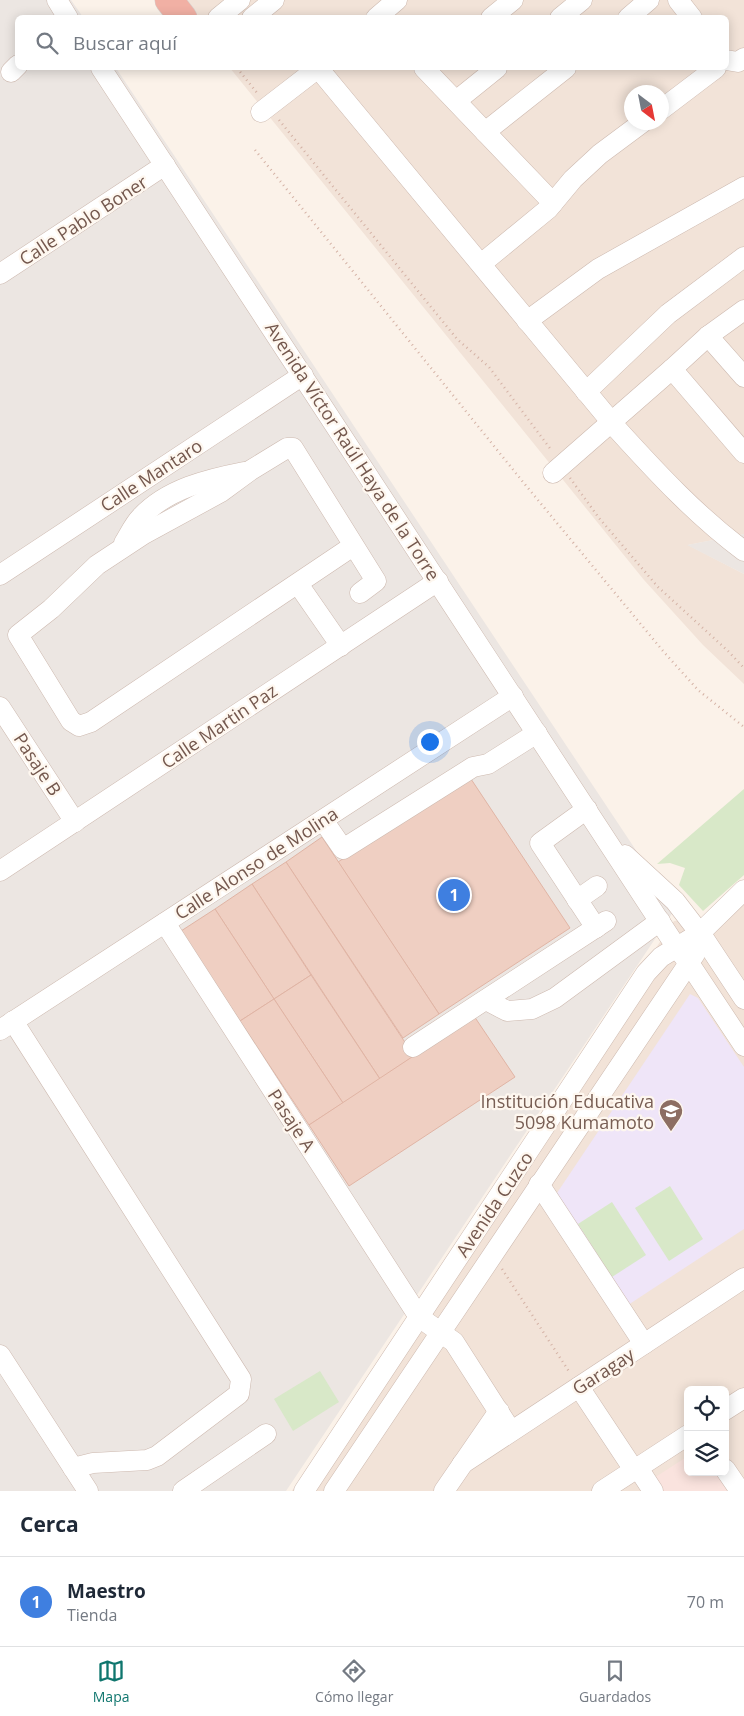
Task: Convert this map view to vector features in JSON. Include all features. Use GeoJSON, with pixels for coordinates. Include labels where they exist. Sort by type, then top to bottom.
{"type":"FeatureCollection","features":[{"type":"Feature","properties":{"kind":"highway"},"geometry":{"type":"LineString","coordinates":[[170,0],[182,15]]}},
{"type":"Feature","properties":{"kind":"street"},"geometry":{"type":"LineString","coordinates":[[222,15],[240,0]]}},
{"type":"Feature","properties":{"kind":"street"},"geometry":{"type":"LineString","coordinates":[[379,15],[397,0]]}},
{"type":"Feature","properties":{"kind":"street"},"geometry":{"type":"LineString","coordinates":[[494,15],[514,0]]}},
{"type":"Feature","properties":{"kind":"street"},"geometry":{"type":"LineString","coordinates":[[564,15],[582,0]]}},
{"type":"Feature","properties":{"kind":"street"},"geometry":{"type":"LineString","coordinates":[[632,15],[649,0]]}},
{"type":"Feature","properties":{"kind":"street"},"geometry":{"type":"LineString","coordinates":[[678,0],[690,15]]}},
{"type":"Feature","properties":{"kind":"street","name":"Avenida Víctor Raúl Haya de la Torre"},"geometry":{"type":"LineString","coordinates":[[102,70],[660,921],[744,1046]]}},
{"type":"Feature","properties":{"kind":"street"},"geometry":{"type":"LineString","coordinates":[[264,109],[315,70]]}},
{"type":"Feature","properties":{"kind":"street"},"geometry":{"type":"LineString","coordinates":[[320,70],[611,422],[666,482],[722,534],[744,551]]}},
{"type":"Feature","properties":{"kind":"street"},"geometry":{"type":"LineString","coordinates":[[427,70],[553,203]]}},
{"type":"Feature","properties":{"kind":"street"},"geometry":{"type":"LineString","coordinates":[[456,101],[495,70]]}},
{"type":"Feature","properties":{"kind":"street"},"geometry":{"type":"LineString","coordinates":[[485,132],[563,70]]}},
{"type":"Feature","properties":{"kind":"street"},"geometry":{"type":"LineString","coordinates":[[669,103],[719,70]]}},
{"type":"Feature","properties":{"kind":"street"},"geometry":{"type":"LineString","coordinates":[[481,264],[553,203],[573,179],[633,130]]}},
{"type":"Feature","properties":{"kind":"street","name":"Calle Pablo Boner"},"geometry":{"type":"LineString","coordinates":[[0,274],[165,165]]}},
{"type":"Feature","properties":{"kind":"street"},"geometry":{"type":"LineString","coordinates":[[527,320],[598,269],[744,187]]}},
{"type":"Feature","properties":{"kind":"street"},"geometry":{"type":"LineString","coordinates":[[586,392],[668,314],[744,257]]}},
{"type":"Feature","properties":{"kind":"street"},"geometry":{"type":"LineString","coordinates":[[557,469],[708,336],[744,310]]}},
{"type":"Feature","properties":{"kind":"street"},"geometry":{"type":"LineString","coordinates":[[708,336],[744,377]]}},
{"type":"Feature","properties":{"kind":"street"},"geometry":{"type":"LineString","coordinates":[[672,369],[744,453]]}},
{"type":"Feature","properties":{"kind":"street","name":"Calle Mantaro"},"geometry":{"type":"LineString","coordinates":[[0,575],[303,375]]}},
{"type":"Feature","properties":{"kind":"street"},"geometry":{"type":"LineString","coordinates":[[353,546],[91,722],[79,726],[71,721],[18,635],[52,609],[98,565],[120,550],[140,518],[154,504],[206,480],[251,470],[287,448],[293,448],[376,581],[360,592]]}},
{"type":"Feature","properties":{"kind":"street","name":"Calle Martin Paz"},"geometry":{"type":"LineString","coordinates":[[0,871],[438,581]]}},
{"type":"Feature","properties":{"kind":"street"},"geometry":{"type":"LineString","coordinates":[[298,584],[341,646]]}},
{"type":"Feature","properties":{"kind":"street","name":"Calle Alonso de Molina"},"geometry":{"type":"LineString","coordinates":[[7,1026],[513,696]]}},
{"type":"Feature","properties":{"kind":"street","name":"Pasaje B"},"geometry":{"type":"LineString","coordinates":[[0,707],[75,822]]}},
{"type":"Feature","properties":{"kind":"street"},"geometry":{"type":"LineString","coordinates":[[323,820],[343,849],[473,768],[488,764],[537,733]]}},
{"type":"Feature","properties":{"kind":"street"},"geometry":{"type":"LineString","coordinates":[[413,1047],[601,924],[577,900],[540,843],[587,809]]}},
{"type":"Feature","properties":{"kind":"street","name":"Avenida Víctor Raúl Haya de la Torre"},"geometry":{"type":"LineString","coordinates":[[604,835],[675,901],[744,999]]}},
{"type":"Feature","properties":{"kind":"street"},"geometry":{"type":"LineString","coordinates":[[577,900],[597,886]]}},
{"type":"Feature","properties":{"kind":"street","name":"Avenida Cuzco"},"geometry":{"type":"LineString","coordinates":[[334,1491],[492,1257],[683,955],[702,937],[744,890]]}},
{"type":"Feature","properties":{"kind":"street"},"geometry":{"type":"LineString","coordinates":[[486,1000],[507,1011],[532,1009],[555,998],[660,921]]}},
{"type":"Feature","properties":{"kind":"street","name":"Pasaje A"},"geometry":{"type":"LineString","coordinates":[[165,923],[419,1317]]}},
{"type":"Feature","properties":{"kind":"street","name":"Avenida Cuzco"},"geometry":{"type":"LineString","coordinates":[[304,1491],[646,973],[655,962],[683,955]]}},
{"type":"Feature","properties":{"kind":"street"},"geometry":{"type":"LineString","coordinates":[[7,1026],[241,1379],[239,1394],[157,1456],[147,1460],[93,1463],[73,1468]]}},
{"type":"Feature","properties":{"kind":"street"},"geometry":{"type":"LineString","coordinates":[[539,1184],[644,1344]]}},
{"type":"Feature","properties":{"kind":"street","name":"Garagay"},"geometry":{"type":"LineString","coordinates":[[462,1464],[744,1278]]}},
{"type":"Feature","properties":{"kind":"street"},"geometry":{"type":"LineString","coordinates":[[419,1317],[454,1342],[511,1432]]}},
{"type":"Feature","properties":{"kind":"street"},"geometry":{"type":"LineString","coordinates":[[0,1355],[88,1491]]}},
{"type":"Feature","properties":{"kind":"street"},"geometry":{"type":"LineString","coordinates":[[579,1387],[653,1491]]}},
{"type":"Feature","properties":{"kind":"street"},"geometry":{"type":"LineString","coordinates":[[729,1407],[744,1398]]}},
{"type":"Feature","properties":{"kind":"street"},"geometry":{"type":"LineString","coordinates":[[444,1491],[499,1411]]}},
{"type":"Feature","properties":{"kind":"street"},"geometry":{"type":"LineString","coordinates":[[183,1491],[266,1434]]}},
{"type":"Feature","properties":{"kind":"street"},"geometry":{"type":"LineString","coordinates":[[602,1491],[684,1438]]}},
{"type":"Feature","properties":{"kind":"street"},"geometry":{"type":"LineString","coordinates":[[729,1475],[738,1490]]}},
{"type":"Feature","properties":{"kind":"path"},"geometry":{"type":"LineString","coordinates":[[238,70],[264,109],[457,339],[488,367],[550,447],[557,469],[658,587],[744,668]]}},
{"type":"Feature","properties":{"kind":"path"},"geometry":{"type":"LineString","coordinates":[[255,150],[663,651],[698,690],[744,726]]}},
{"type":"Feature","properties":{"kind":"path"},"geometry":{"type":"LineString","coordinates":[[492,1257],[509,1277],[579,1387]]}},
{"type":"Feature","properties":{"kind":"shaded area"},"geometry":{"type":"Polygon","coordinates":[[[0,0],[71,0],[82,15],[15,15],[15,70],[117,70],[675,909],[286,1491],[0,1491],[0,0]]]}},
{"type":"Feature","properties":{"kind":"shaded area"},"geometry":{"type":"Polygon","coordinates":[[[176,0],[744,0],[744,534],[688,545],[744,574],[744,684],[703,645],[644,580],[232,70],[729,70],[729,15],[187,15],[176,0]]]}},
{"type":"Feature","properties":{"kind":"shaded area"},"geometry":{"type":"Polygon","coordinates":[[[744,534],[744,574],[687,545],[744,534]]]}},
{"type":"Feature","properties":{"kind":"shaded area"},"geometry":{"type":"Polygon","coordinates":[[[744,886],[744,1491],[292,1491],[674,921],[709,917],[744,886]]]}},
{"type":"Feature","properties":{"kind":"shaded area","name":"Institución Educativa 5098 Kumamoto"},"geometry":{"type":"Polygon","coordinates":[[[690,994],[698,998],[744,1067],[744,1229],[628,1305],[555,1196],[690,994]]]}},
{"type":"Feature","properties":{"kind":"shaded area"},"geometry":{"type":"Polygon","coordinates":[[[684,1459],[684,1476],[721,1476],[729,1489],[726,1491],[663,1491],[654,1478],[684,1459]]]}},
{"type":"Feature","properties":{"kind":"green space"},"geometry":{"type":"Polygon","coordinates":[[[744,789],[744,875],[703,911],[679,885],[685,868],[670,863],[657,864],[744,789]]]}},
{"type":"Feature","properties":{"kind":"green space"},"geometry":{"type":"Polygon","coordinates":[[[670,1186],[703,1239],[669,1261],[635,1208],[670,1186]]]}},
{"type":"Feature","properties":{"kind":"green space"},"geometry":{"type":"Polygon","coordinates":[[[612,1202],[646,1255],[612,1277],[578,1224],[612,1202]]]}},
{"type":"Feature","properties":{"kind":"green space"},"geometry":{"type":"Polygon","coordinates":[[[320,1371],[339,1402],[293,1431],[274,1399],[320,1371]]]}},
{"type":"Feature","properties":{"kind":"building"},"geometry":{"type":"Polygon","coordinates":[[[469,776],[570,928],[439,1014],[338,862],[469,776]]]}},
{"type":"Feature","properties":{"kind":"building"},"geometry":{"type":"Polygon","coordinates":[[[322,837],[439,1014],[403,1038],[286,862],[322,837]]]}},
{"type":"Feature","properties":{"kind":"building"},"geometry":{"type":"Polygon","coordinates":[[[286,862],[414,1056],[380,1079],[252,884],[286,862]]]}},
{"type":"Feature","properties":{"kind":"building"},"geometry":{"type":"Polygon","coordinates":[[[252,884],[311,975],[274,999],[215,909],[252,884]]]}},
{"type":"Feature","properties":{"kind":"building"},"geometry":{"type":"Polygon","coordinates":[[[215,909],[274,999],[240,1021],[181,931],[215,909]]]}},
{"type":"Feature","properties":{"kind":"building"},"geometry":{"type":"Polygon","coordinates":[[[311,975],[380,1079],[343,1103],[274,999],[311,975]]]}},
{"type":"Feature","properties":{"kind":"building"},"geometry":{"type":"Polygon","coordinates":[[[274,999],[343,1103],[309,1125],[240,1021],[274,999]]]}},
{"type":"Feature","properties":{"kind":"building"},"geometry":{"type":"Polygon","coordinates":[[[474,1016],[515,1077],[349,1186],[309,1125],[474,1016]]]}},
{"type":"Feature","properties":{"kind":"place","name":"Maestro"},"geometry":{"type":"Point","coordinates":[454,895]}},
{"type":"Feature","properties":{"kind":"place","name":"Institución Educativa 5098 Kumamoto"},"geometry":{"type":"Point","coordinates":[671,1132]}}]}
